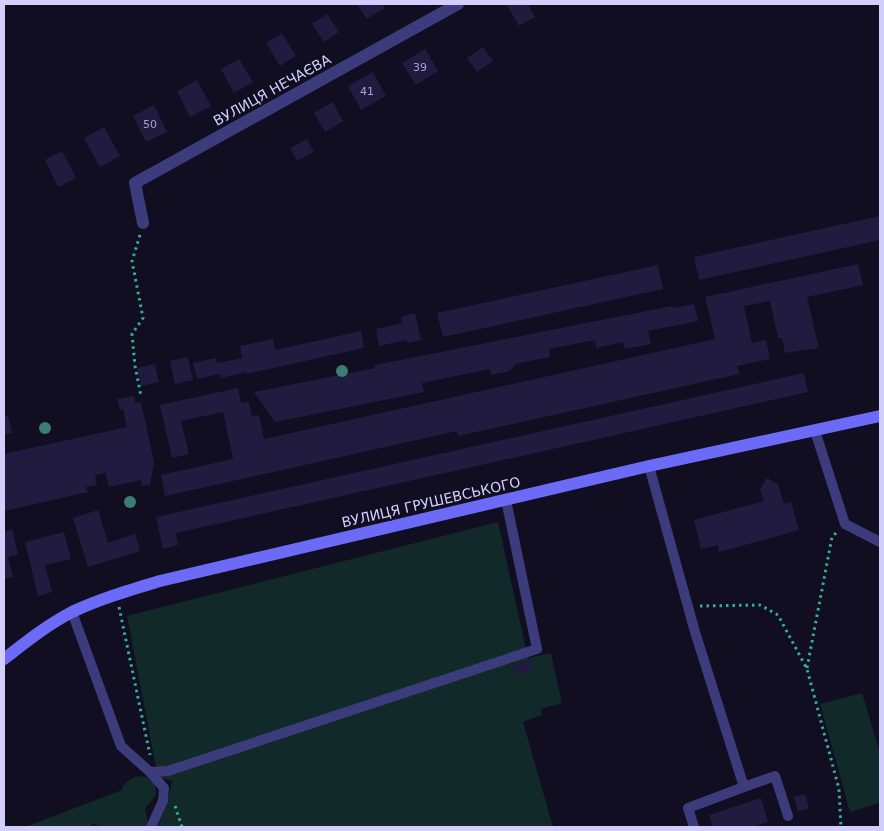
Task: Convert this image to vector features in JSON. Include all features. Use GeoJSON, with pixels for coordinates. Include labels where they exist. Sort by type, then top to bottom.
{"type":"FeatureCollection","features":[{"type":"Feature","properties":{"kind":"main road","name":"ВУЛИЦЯ ГРУШЕВСЬКОГО"},"geometry":{"type":"LineString","coordinates":[[4,659],[44,629],[72,612],[118,594],[160,582],[649,466],[880,416]]}},
{"type":"Feature","properties":{"kind":"street","name":"ВУЛИЦЯ НЕЧАЄВА"},"geometry":{"type":"LineString","coordinates":[[143,224],[136,183],[458,4]]}},
{"type":"Feature","properties":{"kind":"lane"},"geometry":{"type":"LineString","coordinates":[[815,431],[845,524],[880,542]]}},
{"type":"Feature","properties":{"kind":"lane"},"geometry":{"type":"LineString","coordinates":[[649,466],[688,606],[744,787]]}},
{"type":"Feature","properties":{"kind":"lane"},"geometry":{"type":"LineString","coordinates":[[150,772],[177,768],[537,649],[506,500]]}},
{"type":"Feature","properties":{"kind":"lane"},"geometry":{"type":"LineString","coordinates":[[72,612],[121,746],[150,772],[164,788],[163,802],[151,827]]}},
{"type":"Feature","properties":{"kind":"lane"},"geometry":{"type":"LineString","coordinates":[[694,827],[688,808],[775,776],[788,816]]}},
{"type":"Feature","properties":{"kind":"path"},"geometry":{"type":"LineString","coordinates":[[141,396],[135,366],[132,334],[143,318],[143,309],[132,261],[143,224]]}},
{"type":"Feature","properties":{"kind":"path"},"geometry":{"type":"LineString","coordinates":[[807,669],[832,537],[845,524]]}},
{"type":"Feature","properties":{"kind":"path"},"geometry":{"type":"LineString","coordinates":[[118,594],[118,606],[149,746],[150,772]]}},
{"type":"Feature","properties":{"kind":"path"},"geometry":{"type":"LineString","coordinates":[[688,606],[760,605],[778,615],[807,669],[839,789],[841,827]]}},
{"type":"Feature","properties":{"kind":"green space"},"geometry":{"type":"Polygon","coordinates":[[[498,522],[528,658],[551,653],[562,703],[541,709],[542,715],[523,722],[553,827],[157,827],[168,802],[172,780],[158,778],[127,616],[498,522]]]}},
{"type":"Feature","properties":{"kind":"green space"},"geometry":{"type":"Polygon","coordinates":[[[862,693],[880,753],[880,803],[850,812],[820,704],[862,693]]]}},
{"type":"Feature","properties":{"kind":"green space"},"geometry":{"type":"Polygon","coordinates":[[[136,776],[147,777],[155,785],[156,795],[145,809],[149,827],[101,827],[91,823],[92,827],[25,827],[122,790],[124,784],[136,776]]]}},
{"type":"Feature","properties":{"kind":"building"},"geometry":{"type":"Polygon","coordinates":[[[357,4],[382,4],[385,8],[367,19],[357,4]]]}},
{"type":"Feature","properties":{"kind":"building"},"geometry":{"type":"Polygon","coordinates":[[[506,4],[528,4],[535,17],[519,26],[506,4]]]}},
{"type":"Feature","properties":{"kind":"building"},"geometry":{"type":"Polygon","coordinates":[[[327,14],[339,32],[324,42],[312,24],[327,14]]]}},
{"type":"Feature","properties":{"kind":"building"},"geometry":{"type":"Polygon","coordinates":[[[282,33],[296,56],[280,66],[266,43],[282,33]]]}},
{"type":"Feature","properties":{"kind":"building"},"geometry":{"type":"Polygon","coordinates":[[[483,47],[493,61],[477,72],[467,58],[483,47]]]}},
{"type":"Feature","properties":{"kind":"building"},"geometry":{"type":"Polygon","coordinates":[[[425,49],[438,71],[416,85],[402,63],[425,49]]]}},
{"type":"Feature","properties":{"kind":"building"},"geometry":{"type":"Polygon","coordinates":[[[239,59],[253,82],[234,93],[221,69],[239,59]]]}},
{"type":"Feature","properties":{"kind":"building"},"geometry":{"type":"Polygon","coordinates":[[[373,72],[386,96],[361,110],[348,86],[373,72]]]}},
{"type":"Feature","properties":{"kind":"building"},"geometry":{"type":"Polygon","coordinates":[[[197,80],[211,106],[190,117],[177,91],[197,80]]]}},
{"type":"Feature","properties":{"kind":"building"},"geometry":{"type":"Polygon","coordinates":[[[333,102],[343,121],[325,132],[314,113],[333,102]]]}},
{"type":"Feature","properties":{"kind":"building"},"geometry":{"type":"Polygon","coordinates":[[[154,105],[167,132],[146,142],[133,116],[154,105]]]}},
{"type":"Feature","properties":{"kind":"building"},"geometry":{"type":"Polygon","coordinates":[[[104,127],[120,156],[100,167],[84,138],[104,127]]]}},
{"type":"Feature","properties":{"kind":"building"},"geometry":{"type":"Polygon","coordinates":[[[307,139],[314,152],[297,161],[290,148],[307,139]]]}},
{"type":"Feature","properties":{"kind":"building"},"geometry":{"type":"Polygon","coordinates":[[[62,151],[76,178],[58,187],[45,160],[62,151]]]}},
{"type":"Feature","properties":{"kind":"building"},"geometry":{"type":"Polygon","coordinates":[[[880,216],[880,240],[699,280],[694,257],[880,216]]]}},
{"type":"Feature","properties":{"kind":"building"},"geometry":{"type":"Polygon","coordinates":[[[858,264],[863,285],[807,297],[819,348],[785,353],[782,338],[778,338],[770,301],[744,306],[752,343],[766,340],[770,359],[737,366],[739,374],[458,436],[457,431],[165,496],[161,475],[233,459],[223,412],[181,421],[189,454],[172,458],[160,405],[238,388],[241,403],[249,402],[252,416],[259,415],[264,439],[715,339],[705,297],[858,264]]]}},
{"type":"Feature","properties":{"kind":"building"},"geometry":{"type":"Polygon","coordinates":[[[658,265],[663,289],[443,337],[437,313],[658,265]]]}},
{"type":"Feature","properties":{"kind":"building"},"geometry":{"type":"Polygon","coordinates":[[[694,304],[698,321],[648,331],[651,344],[625,349],[623,342],[596,348],[595,340],[549,349],[550,357],[515,364],[510,371],[491,375],[490,369],[422,383],[424,392],[275,422],[254,392],[375,368],[375,365],[672,306],[673,308],[694,304]]]}},
{"type":"Feature","properties":{"kind":"building"},"geometry":{"type":"Polygon","coordinates":[[[415,313],[421,340],[407,343],[406,340],[379,346],[376,329],[402,323],[401,317],[415,313]]]}},
{"type":"Feature","properties":{"kind":"building"},"geometry":{"type":"Polygon","coordinates":[[[361,331],[364,348],[246,374],[246,372],[221,378],[220,374],[197,379],[193,363],[216,358],[217,363],[242,358],[240,346],[273,339],[275,350],[361,331]]]}},
{"type":"Feature","properties":{"kind":"building"},"geometry":{"type":"Polygon","coordinates":[[[188,357],[193,380],[175,384],[170,361],[188,357]]]}},
{"type":"Feature","properties":{"kind":"building"},"geometry":{"type":"Polygon","coordinates":[[[155,364],[159,382],[141,386],[137,368],[155,364]]]}},
{"type":"Feature","properties":{"kind":"building"},"geometry":{"type":"Polygon","coordinates":[[[804,373],[808,392],[176,533],[178,545],[163,549],[156,517],[804,373]]]}},
{"type":"Feature","properties":{"kind":"building"},"geometry":{"type":"Polygon","coordinates":[[[134,396],[135,403],[141,402],[154,462],[150,485],[142,486],[141,480],[109,487],[105,473],[95,475],[97,485],[86,487],[88,492],[4,511],[4,454],[127,427],[123,409],[120,410],[117,399],[134,396]]]}},
{"type":"Feature","properties":{"kind":"building"},"geometry":{"type":"Polygon","coordinates":[[[8,416],[12,433],[4,435],[4,417],[8,416]]]}},
{"type":"Feature","properties":{"kind":"building"},"geometry":{"type":"Polygon","coordinates":[[[767,478],[778,484],[784,504],[791,502],[799,530],[719,552],[718,545],[701,549],[694,520],[764,501],[760,489],[767,478]]]}},
{"type":"Feature","properties":{"kind":"building"},"geometry":{"type":"Polygon","coordinates":[[[98,510],[108,543],[135,534],[140,551],[88,567],[73,518],[98,510]]]}},
{"type":"Feature","properties":{"kind":"building"},"geometry":{"type":"Polygon","coordinates":[[[12,529],[18,554],[8,557],[13,577],[4,579],[4,532],[12,529]]]}},
{"type":"Feature","properties":{"kind":"building"},"geometry":{"type":"Polygon","coordinates":[[[64,532],[71,559],[45,565],[52,592],[38,596],[25,542],[64,532]]]}},
{"type":"Feature","properties":{"kind":"building"},"geometry":{"type":"Polygon","coordinates":[[[530,660],[533,669],[516,675],[513,666],[530,660]]]}},
{"type":"Feature","properties":{"kind":"building"},"geometry":{"type":"Polygon","coordinates":[[[805,794],[809,808],[798,812],[794,797],[805,794]]]}},
{"type":"Feature","properties":{"kind":"building"},"geometry":{"type":"Polygon","coordinates":[[[761,798],[768,822],[751,827],[713,827],[709,815],[761,798]]]}}]}
